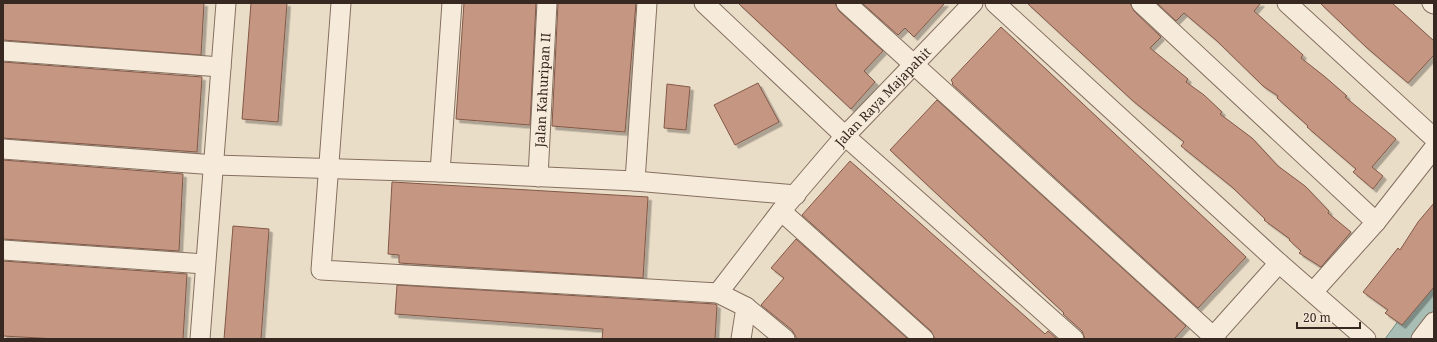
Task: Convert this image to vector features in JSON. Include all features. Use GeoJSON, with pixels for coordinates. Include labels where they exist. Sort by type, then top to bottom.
{"type":"FeatureCollection","features":[{"type":"Feature","properties":{"kind":"street"},"geometry":{"type":"LineString","coordinates":[[200,339],[205,264],[215,165],[226,3]]}},
{"type":"Feature","properties":{"kind":"street"},"geometry":{"type":"LineString","coordinates":[[341,3],[321,270],[718,293],[746,307],[785,339]]}},
{"type":"Feature","properties":{"kind":"street"},"geometry":{"type":"LineString","coordinates":[[440,172],[452,3]]}},
{"type":"Feature","properties":{"kind":"street","name":"Jalan Kahuripan II"},"geometry":{"type":"LineString","coordinates":[[538,177],[547,3]]}},
{"type":"Feature","properties":{"kind":"street"},"geometry":{"type":"LineString","coordinates":[[635,181],[647,3]]}},
{"type":"Feature","properties":{"kind":"street"},"geometry":{"type":"LineString","coordinates":[[704,3],[845,136],[1074,339]]}},
{"type":"Feature","properties":{"kind":"street"},"geometry":{"type":"LineString","coordinates":[[846,3],[1214,338],[1279,263]]}},
{"type":"Feature","properties":{"kind":"street","name":"Jalan Raya Majapahit"},"geometry":{"type":"LineString","coordinates":[[718,293],[781,211],[845,136],[912,64],[973,3]]}},
{"type":"Feature","properties":{"kind":"street"},"geometry":{"type":"LineString","coordinates":[[995,3],[1279,263],[1366,339]]}},
{"type":"Feature","properties":{"kind":"street"},"geometry":{"type":"LineString","coordinates":[[1141,3],[1376,222]]}},
{"type":"Feature","properties":{"kind":"street"},"geometry":{"type":"LineString","coordinates":[[1287,3],[1434,138]]}},
{"type":"Feature","properties":{"kind":"street"},"geometry":{"type":"LineString","coordinates":[[3,51],[221,67]]}},
{"type":"Feature","properties":{"kind":"street"},"geometry":{"type":"LineString","coordinates":[[1313,292],[1376,222],[1434,148]]}},
{"type":"Feature","properties":{"kind":"street"},"geometry":{"type":"LineString","coordinates":[[3,149],[215,165],[440,172],[635,181],[796,195]]}},
{"type":"Feature","properties":{"kind":"street"},"geometry":{"type":"LineString","coordinates":[[781,211],[924,339]]}},
{"type":"Feature","properties":{"kind":"street"},"geometry":{"type":"LineString","coordinates":[[3,250],[205,264]]}},
{"type":"Feature","properties":{"kind":"street"},"geometry":{"type":"LineString","coordinates":[[741,339],[746,307]]}},
{"type":"Feature","properties":{"kind":"street"},"geometry":{"type":"LineString","coordinates":[[1421,339],[1434,322]]}},
{"type":"Feature","properties":{"kind":"shaded area"},"geometry":{"type":"Polygon","coordinates":[[[1434,272],[1434,339],[1385,339],[1434,272]]]}},
{"type":"Feature","properties":{"kind":"building"},"geometry":{"type":"Polygon","coordinates":[[[3,3],[204,3],[201,55],[3,40],[3,3]]]}},
{"type":"Feature","properties":{"kind":"building"},"geometry":{"type":"Polygon","coordinates":[[[251,3],[287,3],[278,122],[242,119],[251,3]]]}},
{"type":"Feature","properties":{"kind":"building"},"geometry":{"type":"Polygon","coordinates":[[[464,3],[536,3],[530,125],[456,119],[464,3]]]}},
{"type":"Feature","properties":{"kind":"building"},"geometry":{"type":"Polygon","coordinates":[[[558,3],[636,3],[625,132],[552,126],[558,3]]]}},
{"type":"Feature","properties":{"kind":"building"},"geometry":{"type":"Polygon","coordinates":[[[738,3],[835,3],[839,11],[883,51],[864,71],[875,82],[851,109],[738,3]]]}},
{"type":"Feature","properties":{"kind":"building"},"geometry":{"type":"Polygon","coordinates":[[[862,3],[945,3],[914,37],[905,28],[898,35],[862,3]]]}},
{"type":"Feature","properties":{"kind":"building"},"geometry":{"type":"Polygon","coordinates":[[[1027,3],[1130,3],[1134,11],[1161,37],[1150,48],[1188,79],[1186,82],[1204,95],[1222,112],[1220,114],[1252,138],[1278,166],[1305,186],[1329,211],[1328,213],[1351,232],[1321,267],[1299,253],[1301,251],[1289,240],[1290,239],[1264,220],[1265,219],[1232,187],[1181,146],[1184,142],[1133,101],[1027,3]]]}},
{"type":"Feature","properties":{"kind":"building"},"geometry":{"type":"Polygon","coordinates":[[[1157,3],[1261,3],[1254,11],[1303,55],[1301,58],[1324,76],[1347,96],[1345,97],[1396,139],[1372,167],[1383,176],[1373,189],[1353,172],[1356,169],[1307,127],[1308,126],[1277,98],[1278,96],[1263,86],[1217,41],[1184,13],[1176,21],[1157,3]]]}},
{"type":"Feature","properties":{"kind":"building"},"geometry":{"type":"Polygon","coordinates":[[[1320,3],[1392,3],[1434,41],[1434,55],[1408,83],[1366,47],[1320,3]]]}},
{"type":"Feature","properties":{"kind":"building"},"geometry":{"type":"Polygon","coordinates":[[[1001,27],[1246,257],[1198,308],[952,84],[953,83],[951,80],[1001,27]]]}},
{"type":"Feature","properties":{"kind":"building"},"geometry":{"type":"Polygon","coordinates":[[[3,62],[202,77],[197,152],[3,138],[3,62]]]}},
{"type":"Feature","properties":{"kind":"building"},"geometry":{"type":"Polygon","coordinates":[[[758,83],[779,122],[735,145],[714,105],[758,83]]]}},
{"type":"Feature","properties":{"kind":"building"},"geometry":{"type":"Polygon","coordinates":[[[667,84],[690,87],[686,130],[664,128],[667,84]]]}},
{"type":"Feature","properties":{"kind":"building"},"geometry":{"type":"Polygon","coordinates":[[[937,100],[1186,326],[1174,339],[1085,339],[1082,331],[1063,314],[1064,313],[890,150],[937,100]]]}},
{"type":"Feature","properties":{"kind":"building"},"geometry":{"type":"Polygon","coordinates":[[[3,160],[183,174],[179,251],[3,239],[3,160]]]}},
{"type":"Feature","properties":{"kind":"building"},"geometry":{"type":"Polygon","coordinates":[[[850,161],[1045,334],[1048,331],[1057,339],[935,339],[931,331],[802,215],[850,161]]]}},
{"type":"Feature","properties":{"kind":"building"},"geometry":{"type":"Polygon","coordinates":[[[392,182],[648,197],[643,278],[399,263],[399,255],[388,254],[392,182]]]}},
{"type":"Feature","properties":{"kind":"building"},"geometry":{"type":"Polygon","coordinates":[[[1434,203],[1434,287],[1402,325],[1385,313],[1388,310],[1363,292],[1398,248],[1400,250],[1418,222],[1434,203]]]}},
{"type":"Feature","properties":{"kind":"building"},"geometry":{"type":"Polygon","coordinates":[[[233,226],[269,229],[261,339],[224,339],[233,226]]]}},
{"type":"Feature","properties":{"kind":"building"},"geometry":{"type":"Polygon","coordinates":[[[796,239],[908,339],[797,339],[792,330],[761,305],[784,278],[771,268],[796,239]]]}},
{"type":"Feature","properties":{"kind":"building"},"geometry":{"type":"Polygon","coordinates":[[[3,261],[187,274],[183,339],[57,339],[3,336],[3,261]]]}},
{"type":"Feature","properties":{"kind":"building"},"geometry":{"type":"Polygon","coordinates":[[[397,285],[715,304],[717,305],[715,339],[602,339],[603,329],[395,314],[397,285]]]}}]}
